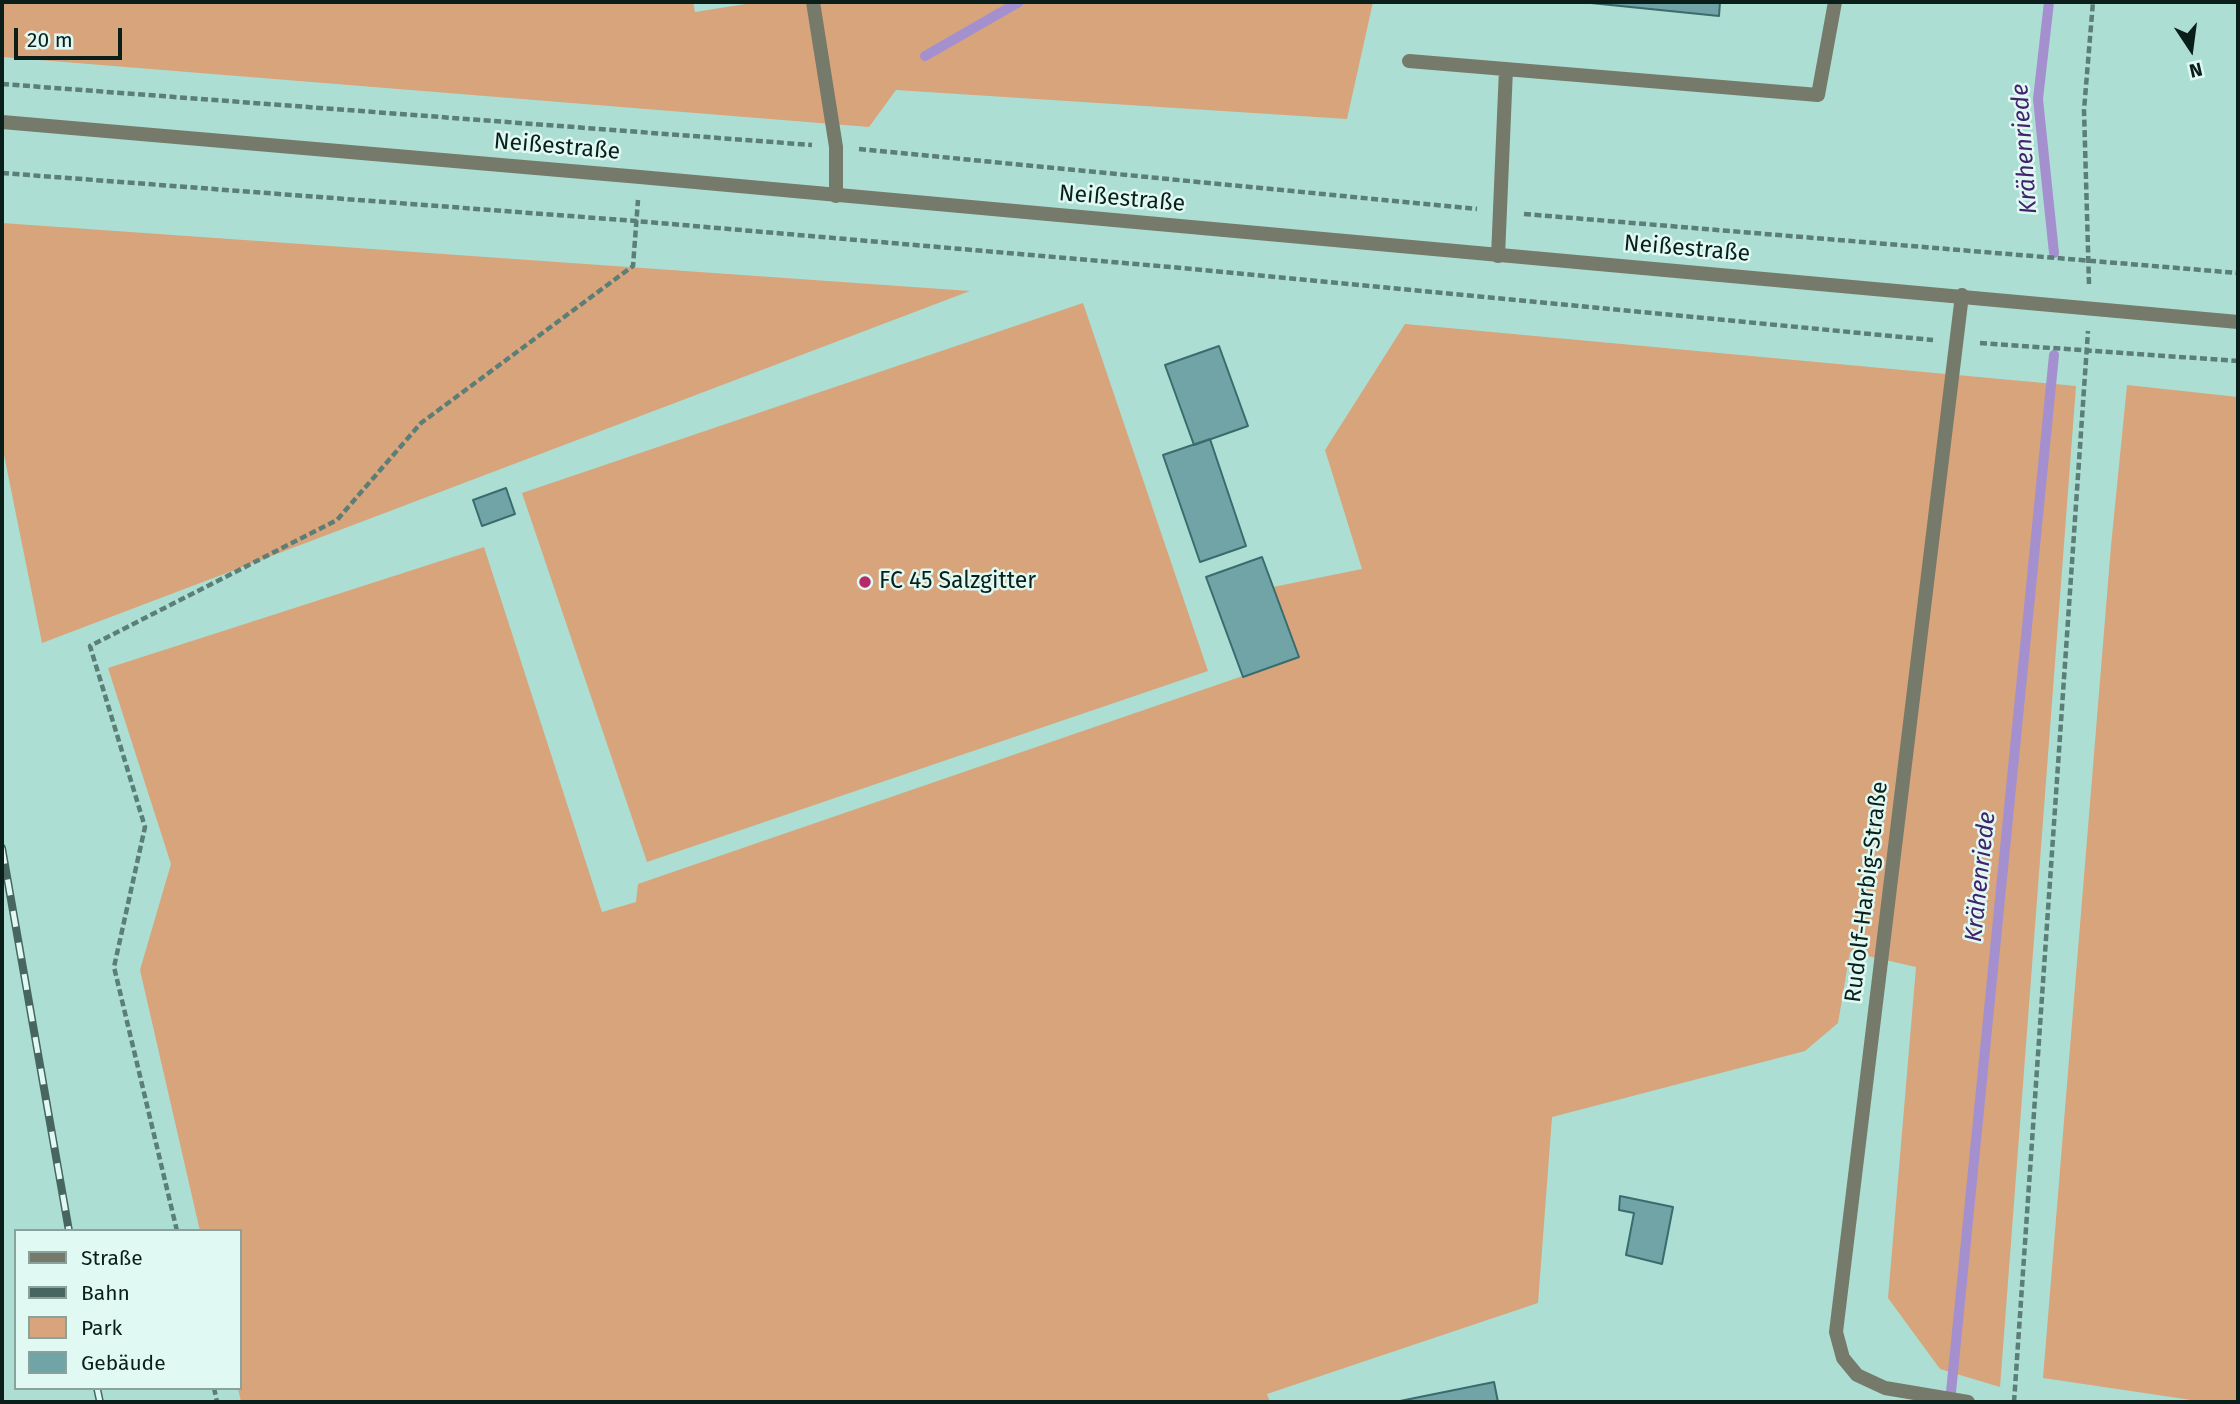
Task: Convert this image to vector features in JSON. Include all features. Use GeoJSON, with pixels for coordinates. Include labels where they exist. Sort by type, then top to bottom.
{"type":"FeatureCollection","features":[{"type":"Feature","properties":{"kind":"street"},"geometry":{"type":"LineString","coordinates":[[813,2],[836,147],[836,196]]}},
{"type":"Feature","properties":{"kind":"street"},"geometry":{"type":"LineString","coordinates":[[1409,61],[1818,94],[1835,2]]}},
{"type":"Feature","properties":{"kind":"street"},"geometry":{"type":"LineString","coordinates":[[1498,256],[1506,69]]}},
{"type":"Feature","properties":{"kind":"street","name":"Neißestraße"},"geometry":{"type":"LineString","coordinates":[[2,122],[1962,295],[2238,322]]}},
{"type":"Feature","properties":{"kind":"street","name":"Rudolf-Harbig-Straße"},"geometry":{"type":"LineString","coordinates":[[1962,295],[1836,1332],[1843,1359],[1857,1375],[1885,1388],[1968,1402]]}},
{"type":"Feature","properties":{"kind":"path"},"geometry":{"type":"LineString","coordinates":[[2014,1402],[2088,350],[2090,261],[2084,110],[2093,2]]}},
{"type":"Feature","properties":{"kind":"path"},"geometry":{"type":"LineString","coordinates":[[2,84],[836,147],[1500,212],[2238,273]]}},
{"type":"Feature","properties":{"kind":"path"},"geometry":{"type":"LineString","coordinates":[[2,173],[636,221],[1196,270],[1957,342],[2238,361]]}},
{"type":"Feature","properties":{"kind":"path"},"geometry":{"type":"LineString","coordinates":[[177,1229],[114,967],[145,827],[90,646],[337,520],[421,423],[633,267],[640,177]]}},
{"type":"Feature","properties":{"kind":"green space"},"geometry":{"type":"Polygon","coordinates":[[[2,2],[693,2],[695,12],[758,2],[1373,2],[1347,119],[896,90],[869,127],[2,57],[2,2]]]}},
{"type":"Feature","properties":{"kind":"green space"},"geometry":{"type":"Polygon","coordinates":[[[2,223],[970,291],[42,643],[2,445],[2,223]]]}},
{"type":"Feature","properties":{"kind":"green space","name":"FC 45 Salzgitter"},"geometry":{"type":"Polygon","coordinates":[[[1083,303],[1208,671],[647,862],[522,493],[1083,303]]]}},
{"type":"Feature","properties":{"kind":"green space"},"geometry":{"type":"Polygon","coordinates":[[[1405,324],[2076,386],[2000,1387],[1940,1369],[1888,1298],[1916,967],[1850,952],[1838,1023],[1805,1051],[1552,1117],[1538,1303],[1267,1394],[1270,1402],[241,1402],[238,1390],[242,1390],[242,1229],[200,1229],[140,970],[171,864],[108,668],[484,547],[602,912],[636,902],[638,884],[1298,657],[1273,587],[1362,569],[1325,450],[1405,324]]]}},
{"type":"Feature","properties":{"kind":"green space"},"geometry":{"type":"Polygon","coordinates":[[[2127,385],[2238,397],[2238,1402],[2205,1402],[2043,1378],[2111,546],[2127,385]]]}},
{"type":"Feature","properties":{"kind":"building"},"geometry":{"type":"Polygon","coordinates":[[[1581,2],[1720,2],[1719,16],[1581,2]]]}},
{"type":"Feature","properties":{"kind":"building"},"geometry":{"type":"Polygon","coordinates":[[[1219,346],[1248,426],[1194,445],[1165,365],[1219,346]]]}},
{"type":"Feature","properties":{"kind":"building"},"geometry":{"type":"Polygon","coordinates":[[[1210,439],[1246,546],[1200,562],[1163,455],[1210,439]]]}},
{"type":"Feature","properties":{"kind":"building"},"geometry":{"type":"Polygon","coordinates":[[[506,488],[515,514],[482,526],[473,500],[506,488]]]}},
{"type":"Feature","properties":{"kind":"building"},"geometry":{"type":"Polygon","coordinates":[[[1262,557],[1299,657],[1243,677],[1206,577],[1262,557]]]}},
{"type":"Feature","properties":{"kind":"building"},"geometry":{"type":"Polygon","coordinates":[[[1620,1196],[1673,1207],[1662,1264],[1626,1255],[1634,1213],[1619,1210],[1620,1196]]]}},
{"type":"Feature","properties":{"kind":"building"},"geometry":{"type":"Polygon","coordinates":[[[1494,1382],[1498,1402],[1395,1402],[1494,1382]]]}},
{"type":"Feature","properties":{"kind":"waterway","name":"Krähenriede"},"geometry":{"type":"LineString","coordinates":[[925,56],[1019,2]]}},
{"type":"Feature","properties":{"kind":"waterway","name":"Krähenriede"},"geometry":{"type":"LineString","coordinates":[[2049,2],[2038,99],[2054,253]]}},
{"type":"Feature","properties":{"kind":"waterway","name":"Krähenriede"},"geometry":{"type":"LineString","coordinates":[[1950,1402],[2054,355]]}},
{"type":"Feature","properties":{"kind":"railway"},"geometry":{"type":"LineString","coordinates":[[2,848],[69,1229]]}},
{"type":"Feature","properties":{"kind":"railway"},"geometry":{"type":"LineString","coordinates":[[97,1390],[100,1402]]}},
{"type":"Feature","properties":{"kind":"place","name":"FC 45 Salzgitter"},"geometry":{"type":"Point","coordinates":[865,582]}}]}
